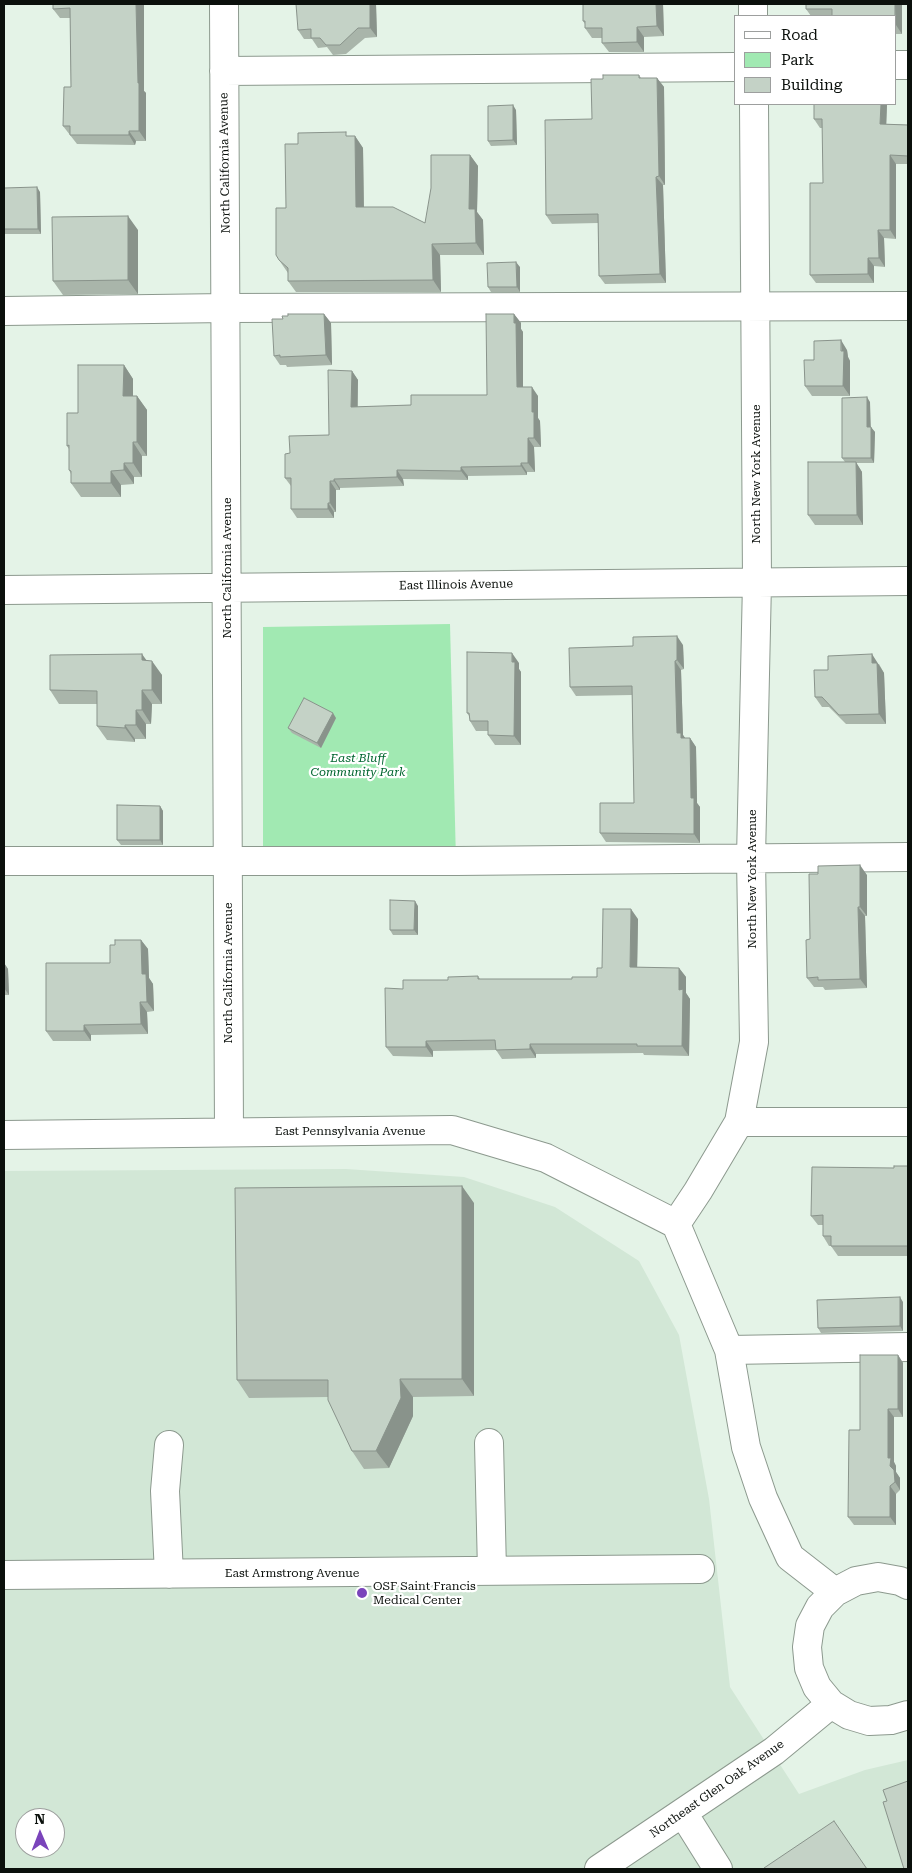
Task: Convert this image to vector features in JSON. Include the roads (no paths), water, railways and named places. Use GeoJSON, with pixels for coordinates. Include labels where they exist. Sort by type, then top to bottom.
{"type":"FeatureCollection","features":[{"type":"Feature","properties":{"kind":"street","name":"North California Avenue"},"geometry":{"type":"LineString","coordinates":[[224,4],[229,1132]]}},
{"type":"Feature","properties":{"kind":"street"},"geometry":{"type":"LineString","coordinates":[[224,71],[734,67]]}},
{"type":"Feature","properties":{"kind":"street","name":"North New York Avenue"},"geometry":{"type":"LineString","coordinates":[[676,1224],[739,1122],[754,1042],[751,858],[757,582],[754,105]]}},
{"type":"Feature","properties":{"kind":"street"},"geometry":{"type":"LineString","coordinates":[[4,311],[226,308],[908,306]]}},
{"type":"Feature","properties":{"kind":"street","name":"East Illinois Avenue"},"geometry":{"type":"LineString","coordinates":[[4,590],[908,581]]}},
{"type":"Feature","properties":{"kind":"street"},"geometry":{"type":"LineString","coordinates":[[4,861],[908,858]]}},
{"type":"Feature","properties":{"kind":"street"},"geometry":{"type":"LineString","coordinates":[[739,1122],[908,1122]]}},
{"type":"Feature","properties":{"kind":"street","name":"East Pennsylvania Avenue"},"geometry":{"type":"LineString","coordinates":[[4,1135],[452,1130],[546,1158],[676,1224]]}},
{"type":"Feature","properties":{"kind":"street"},"geometry":{"type":"LineString","coordinates":[[676,1224],[729,1350],[746,1447],[763,1498],[790,1557],[836,1592]]}},
{"type":"Feature","properties":{"kind":"street"},"geometry":{"type":"LineString","coordinates":[[729,1350],[908,1347]]}},
{"type":"Feature","properties":{"kind":"street"},"geometry":{"type":"LineString","coordinates":[[489,1444],[492,1571]]}},
{"type":"Feature","properties":{"kind":"street"},"geometry":{"type":"LineString","coordinates":[[169,1445],[165,1491],[169,1574]]}},
{"type":"Feature","properties":{"kind":"street","name":"East Armstrong Avenue"},"geometry":{"type":"LineString","coordinates":[[4,1574],[700,1569]]}},
{"type":"Feature","properties":{"kind":"street"},"geometry":{"type":"LineString","coordinates":[[908,1585],[900,1581],[878,1577],[856,1581],[836,1592],[820,1607],[810,1626],[807,1646],[809,1668],[818,1688],[831,1704],[849,1715],[869,1721],[891,1720],[908,1715]]}},
{"type":"Feature","properties":{"kind":"street","name":"Northeast Glen Oak Avenue"},"geometry":{"type":"LineString","coordinates":[[599,1869],[634,1860],[683,1813],[774,1752],[831,1704]]}},
{"type":"Feature","properties":{"kind":"street"},"geometry":{"type":"LineString","coordinates":[[683,1813],[718,1869]]}},
{"type":"Feature","properties":{"kind":"place","name":"OSF Saint Francis Medical Center"},"geometry":{"type":"Point","coordinates":[362,1593]}},
{"type":"Feature","properties":{"kind":"park label","name":"East Bluff Community Park"},"geometry":{"type":"Point","coordinates":[358,765]}}]}
